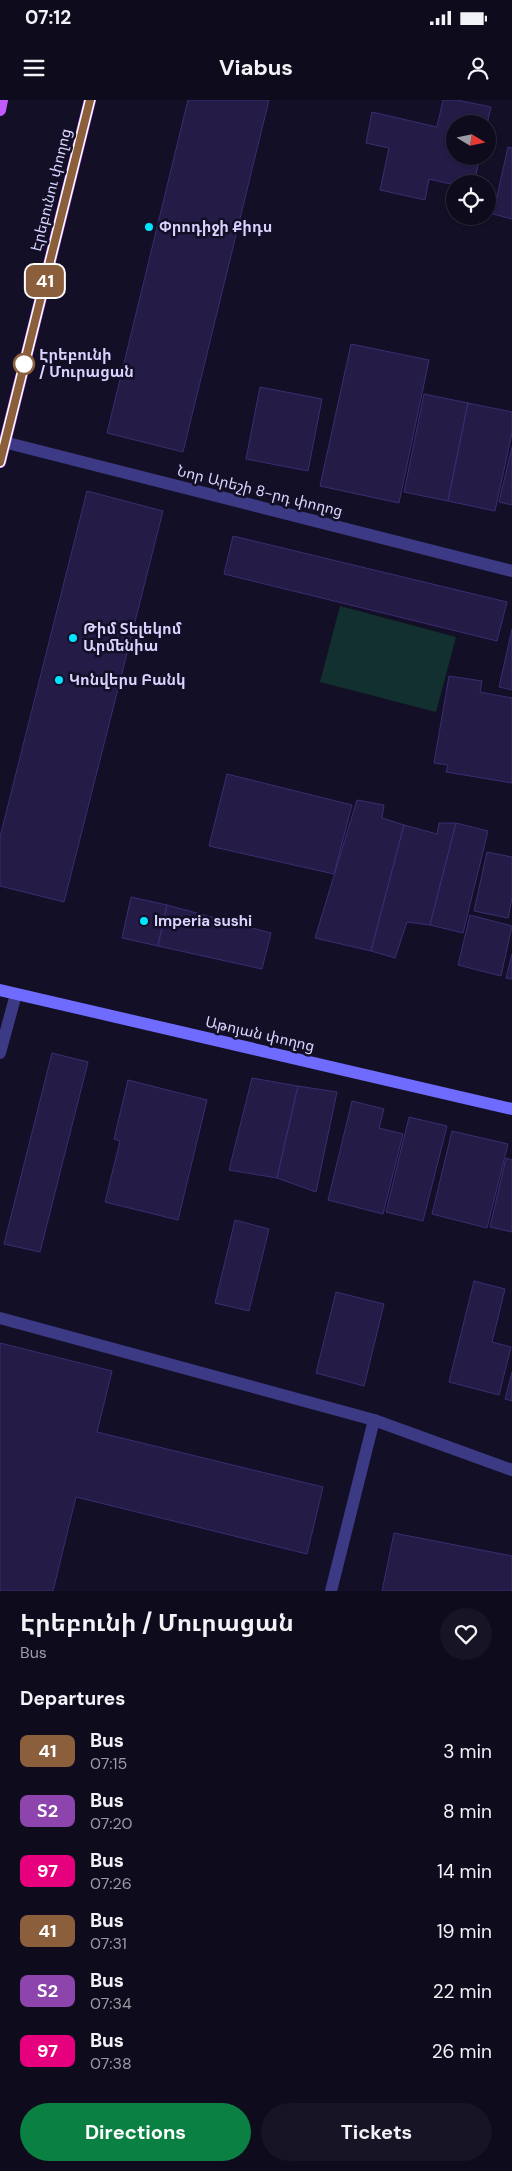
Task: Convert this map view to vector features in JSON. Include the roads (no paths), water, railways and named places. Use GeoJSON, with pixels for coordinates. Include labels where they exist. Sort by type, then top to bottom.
{"type":"FeatureCollection","features":[{"type":"Feature","properties":{"kind":"main road"},"geometry":{"type":"LineString","coordinates":[[0,110],[2,100]]}},
{"type":"Feature","properties":{"kind":"main road","name":"Էրեբունու փողոց"},"geometry":{"type":"LineString","coordinates":[[0,462],[2,441],[90,100]]}},
{"type":"Feature","properties":{"kind":"main road","name":"Աթոյան փողոց"},"geometry":{"type":"LineString","coordinates":[[0,990],[512,1109]]}},
{"type":"Feature","properties":{"kind":"street","name":"Նոր Արեշի 8-րդ փողոց"},"geometry":{"type":"LineString","coordinates":[[2,441],[512,571]]}},
{"type":"Feature","properties":{"kind":"street"},"geometry":{"type":"LineString","coordinates":[[0,1053],[16,994]]}},
{"type":"Feature","properties":{"kind":"street"},"geometry":{"type":"LineString","coordinates":[[0,1318],[374,1420],[512,1470]]}},
{"type":"Feature","properties":{"kind":"street"},"geometry":{"type":"LineString","coordinates":[[331,1591],[374,1420]]}},
{"type":"Feature","properties":{"kind":"place","name":"Փրոդիջի Քիդս"},"geometry":{"type":"Point","coordinates":[149,227]}},
{"type":"Feature","properties":{"kind":"place","name":"Էրեբունի / Մուրացան"},"geometry":{"type":"Point","coordinates":[24,364]}},
{"type":"Feature","properties":{"kind":"place","name":"Թիմ Տելեկոմ Արմենիա"},"geometry":{"type":"Point","coordinates":[73,638]}},
{"type":"Feature","properties":{"kind":"place","name":"Կոնվերս Բանկ"},"geometry":{"type":"Point","coordinates":[59,680]}},
{"type":"Feature","properties":{"kind":"place","name":"Imperia sushi"},"geometry":{"type":"Point","coordinates":[144,921]}}]}
